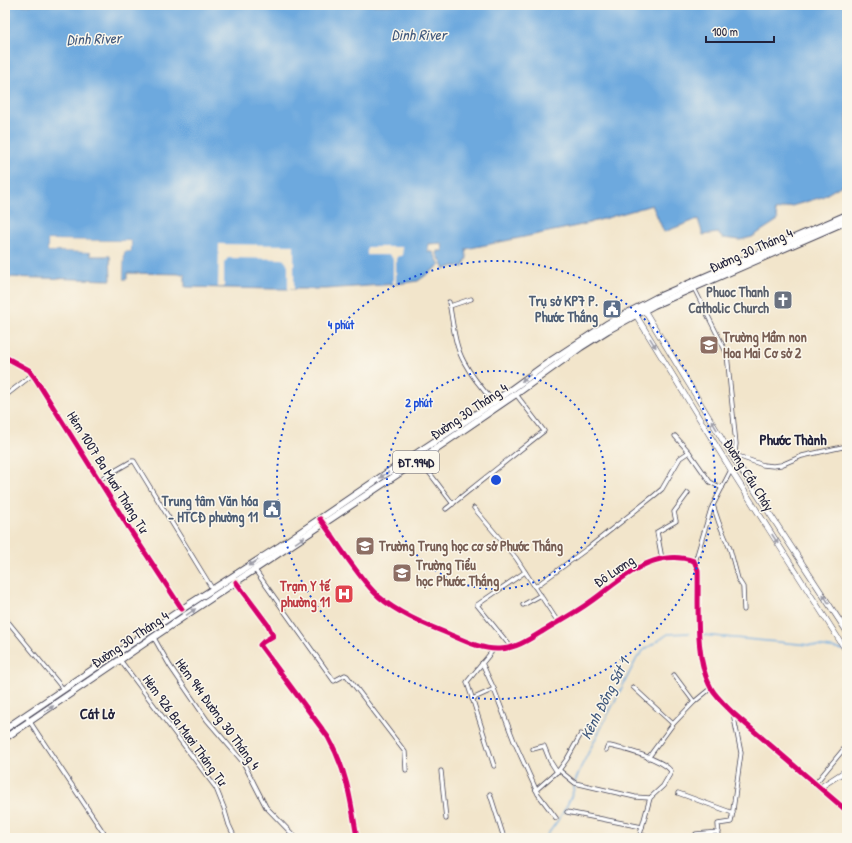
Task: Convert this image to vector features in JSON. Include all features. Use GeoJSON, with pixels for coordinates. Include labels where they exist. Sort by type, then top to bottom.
{"type":"FeatureCollection","features":[{"type":"Feature","properties":{"kind":"main road","name":"Đường 30 Tháng 4"},"geometry":{"type":"LineString","coordinates":[[671,295],[694,288],[847,215]]}},
{"type":"Feature","properties":{"kind":"main road","name":"Đường 30 Tháng 4"},"geometry":{"type":"LineString","coordinates":[[5,729],[28,719],[68,696],[255,570],[430,444],[514,392],[607,324],[634,313],[658,300],[792,242],[847,221]]}},
{"type":"Feature","properties":{"kind":"main road","name":"Đường Cầu Cháy"},"geometry":{"type":"LineString","coordinates":[[643,308],[764,504],[847,632]]}},
{"type":"Feature","properties":{"kind":"main road","name":"Đường Cầu Cháy"},"geometry":{"type":"LineString","coordinates":[[634,313],[756,510],[847,652]]}},
{"type":"Feature","properties":{"kind":"main road","name":"Đường 30 Tháng 4"},"geometry":{"type":"LineString","coordinates":[[5,738],[64,690],[182,609],[434,450],[496,404]]}},
{"type":"Feature","properties":{"kind":"main road"},"geometry":{"type":"LineString","coordinates":[[430,444],[434,450]]}},
{"type":"Feature","properties":{"kind":"main road"},"geometry":{"type":"LineString","coordinates":[[756,510],[764,504]]}},
{"type":"Feature","properties":{"kind":"main road"},"geometry":{"type":"LineString","coordinates":[[64,690],[68,696]]}},
{"type":"Feature","properties":{"kind":"main road"},"geometry":{"type":"LineString","coordinates":[[817,786],[847,770]]}},
{"type":"Feature","properties":{"kind":"street"},"geometry":{"type":"LineString","coordinates":[[694,288],[727,354],[736,444],[735,457],[763,465],[773,466],[781,465],[802,456],[847,446]]}},
{"type":"Feature","properties":{"kind":"street"},"geometry":{"type":"LineString","coordinates":[[471,299],[449,304],[454,332],[463,361],[478,383],[496,404]]}},
{"type":"Feature","properties":{"kind":"street","name":"Hẻm 1007 Ba Mươi Tháng Tư"},"geometry":{"type":"LineString","coordinates":[[5,357],[29,370],[182,609]]}},
{"type":"Feature","properties":{"kind":"street"},"geometry":{"type":"LineString","coordinates":[[5,396],[32,375]]}},
{"type":"Feature","properties":{"kind":"street"},"geometry":{"type":"LineString","coordinates":[[446,509],[544,431],[514,392]]}},
{"type":"Feature","properties":{"kind":"street"},"geometry":{"type":"LineString","coordinates":[[675,436],[689,452],[710,482],[722,488]]}},
{"type":"Feature","properties":{"kind":"street"},"geometry":{"type":"LineString","coordinates":[[535,586],[588,548],[662,489],[680,458],[689,452]]}},
{"type":"Feature","properties":{"kind":"street"},"geometry":{"type":"LineString","coordinates":[[419,459],[453,504]]}},
{"type":"Feature","properties":{"kind":"street"},"geometry":{"type":"LineString","coordinates":[[99,480],[134,461],[213,590]]}},
{"type":"Feature","properties":{"kind":"street"},"geometry":{"type":"LineString","coordinates":[[731,470],[713,505],[695,562],[698,570],[701,657],[705,676],[716,696],[732,713],[847,811]]}},
{"type":"Feature","properties":{"kind":"street"},"geometry":{"type":"LineString","coordinates":[[662,558],[657,532],[676,521],[674,512],[688,493]]}},
{"type":"Feature","properties":{"kind":"street"},"geometry":{"type":"LineString","coordinates":[[713,505],[730,549],[738,579],[743,587],[744,610]]}},
{"type":"Feature","properties":{"kind":"street"},"geometry":{"type":"LineString","coordinates":[[474,508],[516,558],[558,622]]}},
{"type":"Feature","properties":{"kind":"street","name":"Đô Lương"},"geometry":{"type":"LineString","coordinates":[[322,522],[361,576],[380,598],[418,621],[475,644],[494,649],[511,647],[534,637],[589,602],[623,576],[641,566],[662,558],[687,558],[695,562]]}},
{"type":"Feature","properties":{"kind":"street"},"geometry":{"type":"LineString","coordinates":[[255,570],[334,681],[345,675],[347,676],[405,752],[406,770]]}},
{"type":"Feature","properties":{"kind":"street"},"geometry":{"type":"LineString","coordinates":[[511,647],[477,604],[525,572]]}},
{"type":"Feature","properties":{"kind":"street"},"geometry":{"type":"LineString","coordinates":[[236,582],[268,625],[273,636],[260,645],[332,744],[349,787],[357,838]]}},
{"type":"Feature","properties":{"kind":"street"},"geometry":{"type":"LineString","coordinates":[[523,605],[541,595]]}},
{"type":"Feature","properties":{"kind":"street"},"geometry":{"type":"LineString","coordinates":[[5,618],[64,690]]}},
{"type":"Feature","properties":{"kind":"street","name":"Hẻm 944 Đường 30 Tháng 4"},"geometry":{"type":"LineString","coordinates":[[154,638],[170,666],[207,720],[243,762],[266,807],[296,838]]}},
{"type":"Feature","properties":{"kind":"street"},"geometry":{"type":"LineString","coordinates":[[494,649],[467,682],[494,766]]}},
{"type":"Feature","properties":{"kind":"street","name":"Hẻm 926 Ba Mươi Tháng Tư"},"geometry":{"type":"LineString","coordinates":[[120,660],[216,788],[235,838]]}},
{"type":"Feature","properties":{"kind":"street"},"geometry":{"type":"LineString","coordinates":[[482,663],[536,790],[556,818]]}},
{"type":"Feature","properties":{"kind":"street"},"geometry":{"type":"LineString","coordinates":[[674,675],[694,702]]}},
{"type":"Feature","properties":{"kind":"street"},"geometry":{"type":"LineString","coordinates":[[633,687],[673,724]]}},
{"type":"Feature","properties":{"kind":"street"},"geometry":{"type":"LineString","coordinates":[[648,758],[673,724],[694,702],[711,688]]}},
{"type":"Feature","properties":{"kind":"street"},"geometry":{"type":"LineString","coordinates":[[472,699],[494,689]]}},
{"type":"Feature","properties":{"kind":"street"},"geometry":{"type":"LineString","coordinates":[[719,838],[718,824],[731,822],[741,753],[732,713]]}},
{"type":"Feature","properties":{"kind":"street"},"geometry":{"type":"LineString","coordinates":[[28,719],[108,838]]}},
{"type":"Feature","properties":{"kind":"street"},"geometry":{"type":"LineString","coordinates":[[536,790],[558,771],[567,759],[581,734]]}},
{"type":"Feature","properties":{"kind":"street"},"geometry":{"type":"LineString","coordinates":[[817,786],[847,745]]}},
{"type":"Feature","properties":{"kind":"street"},"geometry":{"type":"LineString","coordinates":[[533,749],[544,746],[550,761],[558,771],[575,783],[635,797],[650,798]]}},
{"type":"Feature","properties":{"kind":"street"},"geometry":{"type":"LineString","coordinates":[[606,750],[608,746],[610,746],[648,758],[662,763],[671,772],[663,786],[650,798],[640,836],[652,838]]}},
{"type":"Feature","properties":{"kind":"street"},"geometry":{"type":"LineString","coordinates":[[441,770],[446,819]]}},
{"type":"Feature","properties":{"kind":"street"},"geometry":{"type":"LineString","coordinates":[[678,793],[733,813]]}},
{"type":"Feature","properties":{"kind":"street"},"geometry":{"type":"LineString","coordinates":[[490,794],[504,838]]}},
{"type":"Feature","properties":{"kind":"street"},"geometry":{"type":"LineString","coordinates":[[567,812],[642,827]]}},
{"type":"Feature","properties":{"kind":"street"},"geometry":{"type":"LineString","coordinates":[[696,834],[719,832]]}},
{"type":"Feature","properties":{"kind":"water","name":"Dinh River"},"geometry":{"type":"Polygon","coordinates":[[[5,5],[847,5],[847,182],[822,197],[775,211],[778,220],[752,237],[740,240],[722,238],[718,233],[703,235],[698,219],[664,232],[652,205],[582,225],[466,249],[467,258],[463,267],[455,266],[445,269],[437,254],[438,251],[443,251],[442,243],[428,244],[428,252],[433,252],[440,265],[418,281],[396,284],[326,289],[272,289],[185,287],[185,274],[127,273],[127,279],[123,279],[124,252],[131,251],[131,241],[48,240],[48,251],[90,252],[91,256],[110,256],[111,280],[5,277],[5,5]]]}},
{"type":"Feature","properties":{"kind":"pier"},"geometry":{"type":"Polygon","coordinates":[[[48,240],[131,241],[131,251],[124,252],[123,279],[121,279],[122,252],[123,250],[129,250],[129,243],[50,242],[50,249],[91,250],[92,252],[48,251],[48,240]]]}},
{"type":"Feature","properties":{"kind":"pier"},"geometry":{"type":"Polygon","coordinates":[[[219,244],[294,245],[294,289],[288,289],[288,265],[283,259],[228,258],[224,263],[224,287],[218,287],[219,244]]]}},
{"type":"Feature","properties":{"kind":"pier"},"geometry":{"type":"Polygon","coordinates":[[[367,247],[403,247],[402,256],[398,256],[396,259],[396,284],[393,284],[393,259],[390,255],[367,255],[367,247]]]}},
{"type":"Feature","properties":{"kind":"waterway","name":"Kênh Đồng Sát 1"},"geometry":{"type":"LineString","coordinates":[[575,782],[581,767],[637,658],[644,650],[668,634],[689,633]]}},
{"type":"Feature","properties":{"kind":"waterway","name":"Kênh Đồng Sát 1"},"geometry":{"type":"LineString","coordinates":[[702,635],[810,645],[844,650]]}},
{"type":"Feature","properties":{"kind":"waterway","name":"Kênh Đồng Sát 1"},"geometry":{"type":"LineString","coordinates":[[545,838],[566,806],[575,785]]}},
{"type":"Feature","properties":{"kind":"cycle path"},"geometry":{"type":"LineString","coordinates":[[5,357],[29,370],[35,378],[129,528],[182,609]]}},
{"type":"Feature","properties":{"kind":"cycle path"},"geometry":{"type":"LineString","coordinates":[[320,519],[352,566],[381,599],[389,605],[426,624],[471,644],[492,649],[505,649],[528,640],[584,606],[625,576],[651,562],[665,558],[679,558],[694,561],[698,570],[698,630],[702,662],[711,688],[718,698],[733,713],[847,811]]}},
{"type":"Feature","properties":{"kind":"cycle path"},"geometry":{"type":"LineString","coordinates":[[236,582],[268,625],[273,636],[260,645],[328,737],[340,762],[353,811],[357,838]]}},
{"type":"Feature","properties":{"kind":"place","name":"Phuoc Thanh Catholic Church"},"geometry":{"type":"Point","coordinates":[783,300]}},
{"type":"Feature","properties":{"kind":"place","name":"Trụ sở KP7 P. Phước Thắng"},"geometry":{"type":"Point","coordinates":[612,309]}},
{"type":"Feature","properties":{"kind":"place","name":"Trường Mầm non Hoa Mai Cơ sở 2"},"geometry":{"type":"Point","coordinates":[709,345]}},
{"type":"Feature","properties":{"kind":"place","name":"Trung tâm Văn hóa - HTCĐ phường 11"},"geometry":{"type":"Point","coordinates":[272,509]}},
{"type":"Feature","properties":{"kind":"place","name":"Trường Trung học cơ sở Phước Thắng"},"geometry":{"type":"Point","coordinates":[365,546]}},
{"type":"Feature","properties":{"kind":"place","name":"Trường Tiểu học Phước Thắng"},"geometry":{"type":"Point","coordinates":[402,573]}},
{"type":"Feature","properties":{"kind":"place","name":"Trạm Y tế phường 11"},"geometry":{"type":"Point","coordinates":[344,594]}},
{"type":"Feature","properties":{"kind":"district","name":"Phước Thành"},"geometry":{"type":"Point","coordinates":[793,440]}},
{"type":"Feature","properties":{"kind":"district","name":"Cát Lở"},"geometry":{"type":"Point","coordinates":[97,714]}}]}
